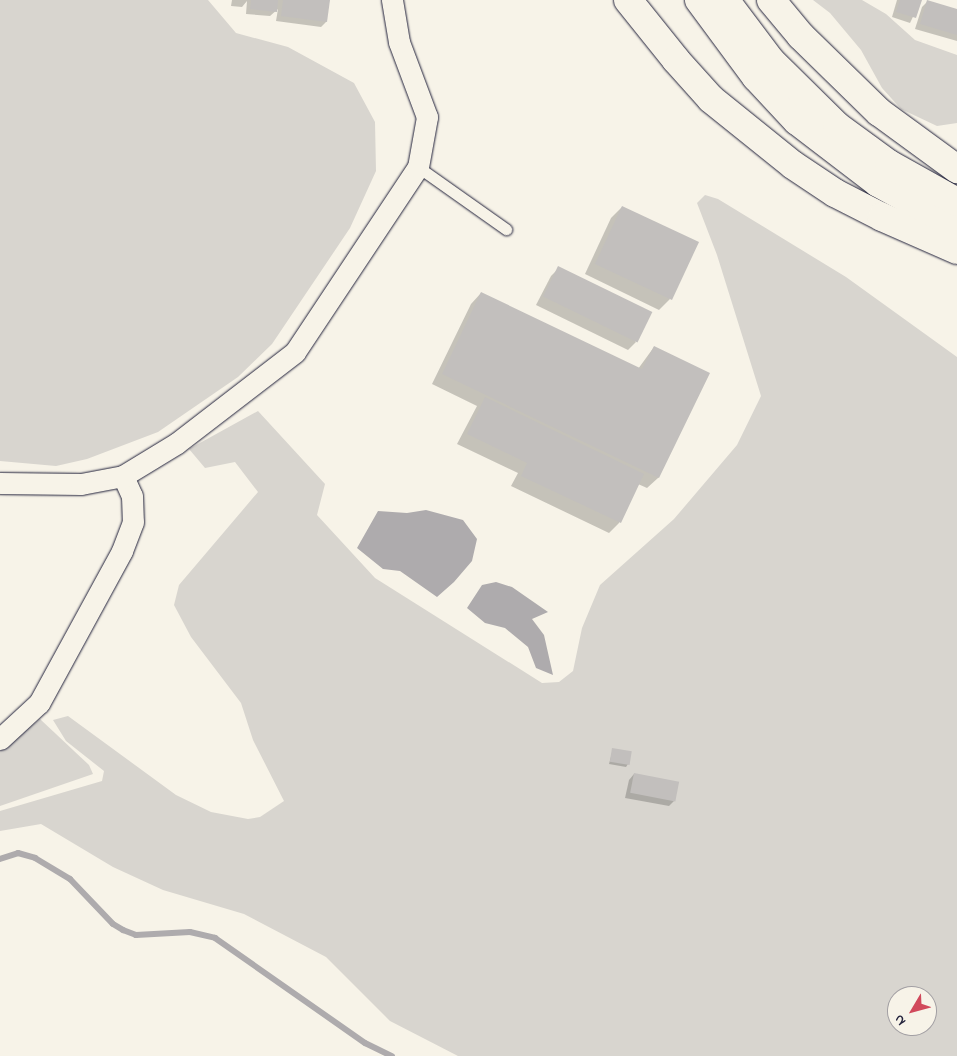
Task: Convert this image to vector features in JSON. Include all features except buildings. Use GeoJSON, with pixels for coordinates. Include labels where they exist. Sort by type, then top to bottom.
{"type":"FeatureCollection","features":[{"type":"Feature","properties":{"kind":"highway"},"geometry":{"type":"LineString","coordinates":[[628,0],[676,60],[711,98],[786,160],[835,193],[957,250]]}},
{"type":"Feature","properties":{"kind":"highway"},"geometry":{"type":"LineString","coordinates":[[699,0],[746,65],[797,120],[878,183],[957,226]]}},
{"type":"Feature","properties":{"kind":"highway"},"geometry":{"type":"LineString","coordinates":[[725,0],[771,61],[836,126],[889,164],[957,202]]}},
{"type":"Feature","properties":{"kind":"highway"},"geometry":{"type":"LineString","coordinates":[[772,0],[801,36],[879,112],[957,169]]}},
{"type":"Feature","properties":{"kind":"street"},"geometry":{"type":"LineString","coordinates":[[0,482],[81,484],[123,476],[177,443],[295,352],[418,167],[427,117],[400,42],[392,0]]}},
{"type":"Feature","properties":{"kind":"street"},"geometry":{"type":"LineString","coordinates":[[0,740],[39,703],[122,551],[133,522],[132,496],[123,476]]}},
{"type":"Feature","properties":{"kind":"lane"},"geometry":{"type":"LineString","coordinates":[[418,167],[506,229]]}},
{"type":"Feature","properties":{"kind":"shaded area"},"geometry":{"type":"Polygon","coordinates":[[[0,0],[208,0],[236,33],[288,47],[354,83],[375,122],[376,171],[350,228],[272,344],[238,377],[158,432],[87,459],[56,466],[0,461],[0,0]]]}},
{"type":"Feature","properties":{"kind":"shaded area"},"geometry":{"type":"Polygon","coordinates":[[[813,0],[862,0],[886,14],[915,40],[957,55],[957,123],[937,126],[901,109],[882,88],[861,50],[830,13],[813,0]]]}},
{"type":"Feature","properties":{"kind":"shaded area"},"geometry":{"type":"Polygon","coordinates":[[[705,195],[718,199],[846,277],[957,357],[957,1056],[458,1056],[390,1021],[326,957],[244,914],[163,890],[113,867],[41,824],[0,831],[0,811],[102,781],[104,771],[66,741],[53,720],[68,716],[176,795],[211,812],[248,819],[260,817],[284,801],[253,740],[241,703],[191,637],[174,605],[179,585],[258,492],[235,462],[205,468],[189,449],[258,411],[325,484],[317,515],[375,578],[542,683],[559,682],[573,671],[582,628],[600,585],[674,519],[737,445],[761,396],[717,255],[697,203],[705,195]]]}},
{"type":"Feature","properties":{"kind":"shaded area"},"geometry":{"type":"Polygon","coordinates":[[[426,510],[463,520],[477,539],[472,561],[454,582],[437,597],[400,571],[383,569],[357,548],[378,511],[407,513],[426,510]]]}},
{"type":"Feature","properties":{"kind":"shaded area"},"geometry":{"type":"Polygon","coordinates":[[[496,582],[512,587],[548,612],[532,619],[544,635],[553,675],[536,668],[528,647],[505,628],[485,623],[467,608],[482,585],[496,582]]]}},
{"type":"Feature","properties":{"kind":"shaded area"},"geometry":{"type":"Polygon","coordinates":[[[40,719],[89,765],[93,774],[0,806],[0,751],[40,719]]]}},
{"type":"Feature","properties":{"kind":"waterway"},"geometry":{"type":"LineString","coordinates":[[0,859],[18,853],[35,858],[70,879],[113,924],[136,935],[190,932],[215,938],[365,1043],[392,1056]]}}]}
